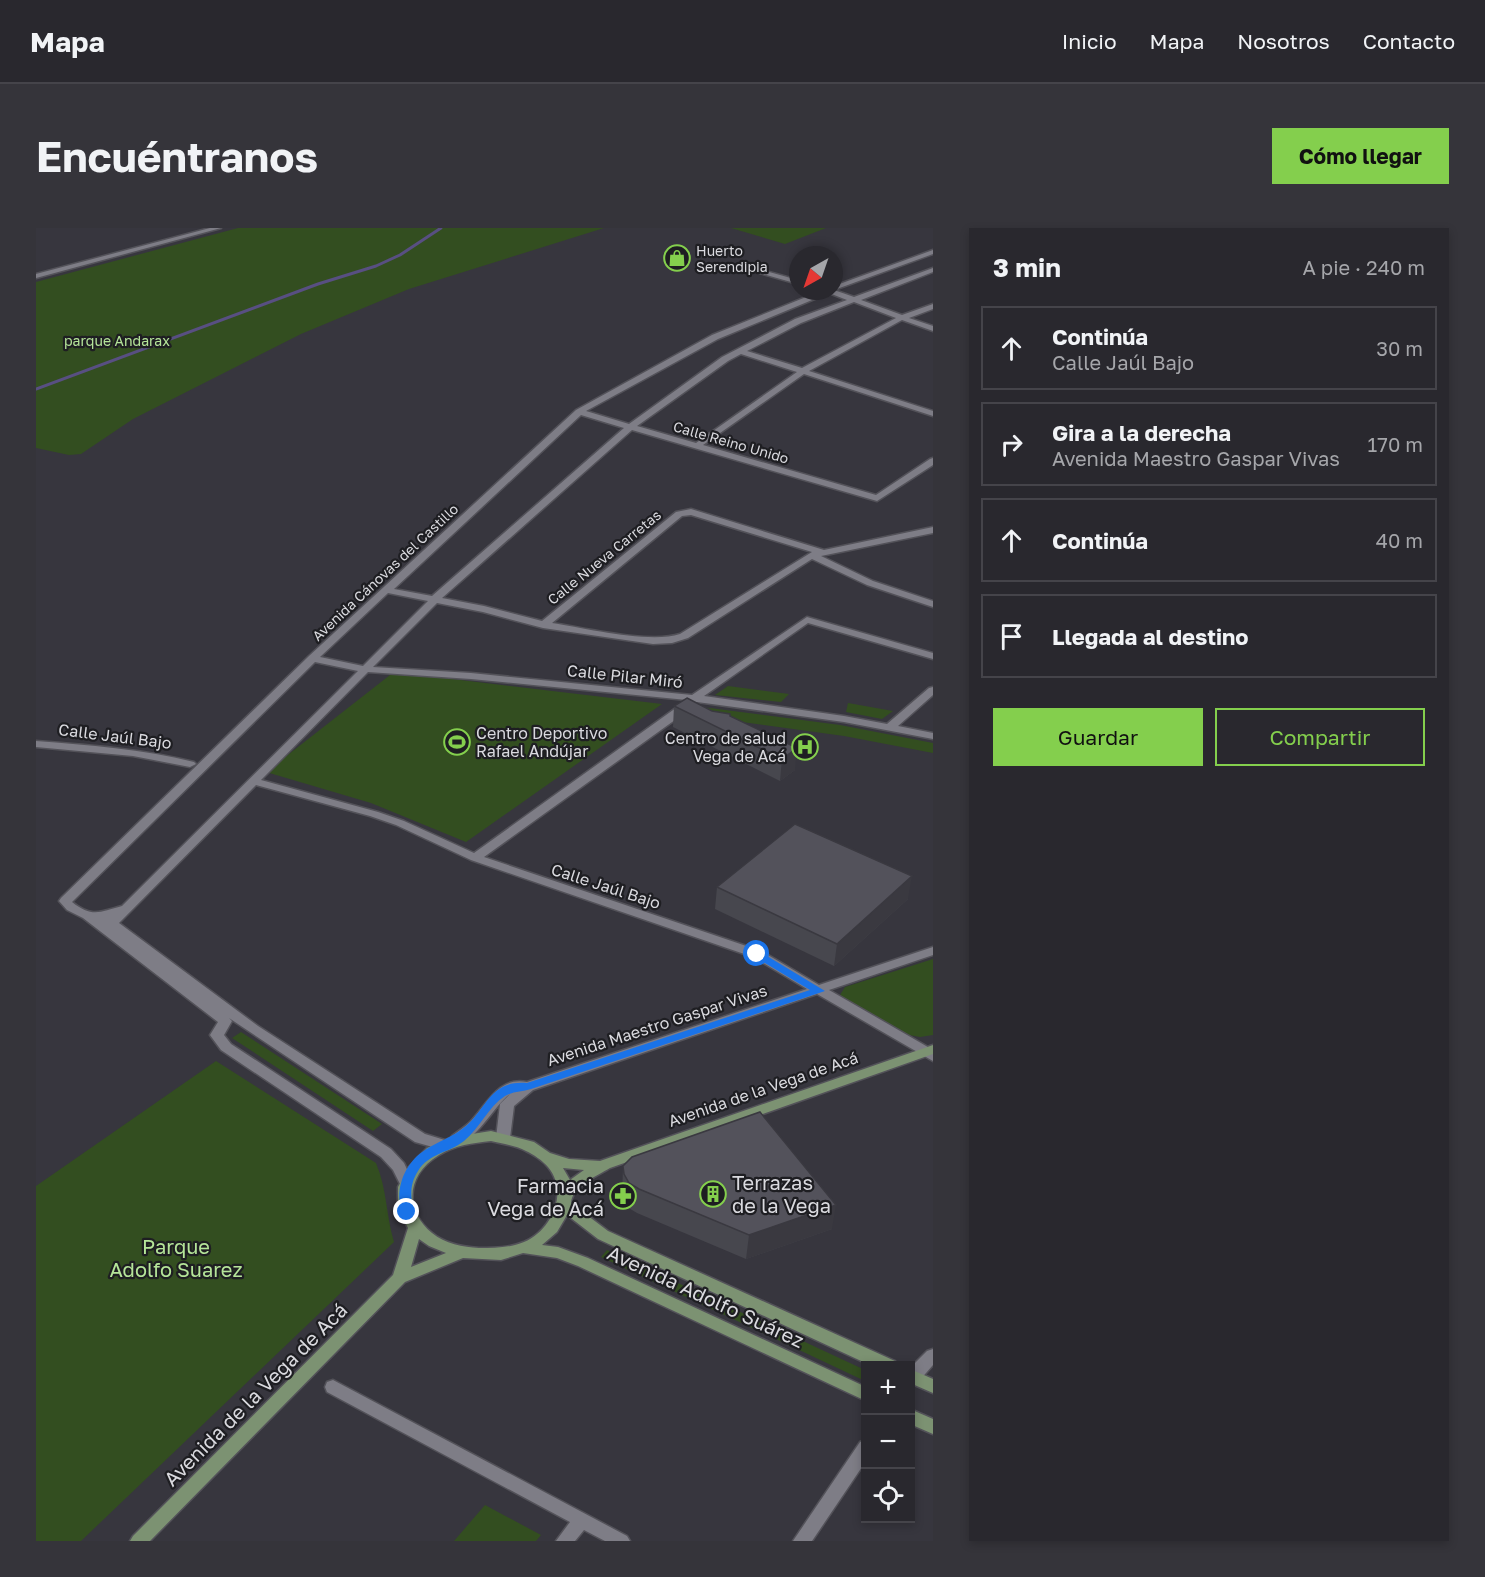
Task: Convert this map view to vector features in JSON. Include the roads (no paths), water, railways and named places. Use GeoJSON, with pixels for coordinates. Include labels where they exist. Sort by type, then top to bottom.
{"type":"FeatureCollection","features":[{"type":"Feature","properties":{"kind":"main road","name":"Avenida de la Vega de Acá"},"geometry":{"type":"LineString","coordinates":[[566,1201],[578,1180],[605,1164],[931,1052]]}},
{"type":"Feature","properties":{"kind":"main road"},"geometry":{"type":"LineString","coordinates":[[480,1136],[503,1138],[527,1145],[547,1157],[561,1174],[566,1201],[556,1226],[537,1242],[525,1248],[495,1254],[463,1252],[436,1242],[416,1226],[405,1204],[406,1182],[420,1161],[450,1142],[480,1136]]}},
{"type":"Feature","properties":{"kind":"main road","name":"Avenida de la Vega de Acá"},"geometry":{"type":"LineString","coordinates":[[547,1157],[568,1164],[605,1164]]}},
{"type":"Feature","properties":{"kind":"main road","name":"Avenida Adolfo Suárez"},"geometry":{"type":"LineString","coordinates":[[566,1201],[603,1235],[880,1361]]}},
{"type":"Feature","properties":{"kind":"main road","name":"Avenida de la Vega de Acá"},"geometry":{"type":"LineString","coordinates":[[400,1278],[416,1226]]}},
{"type":"Feature","properties":{"kind":"main road","name":"Avenida Adolfo Suárez"},"geometry":{"type":"LineString","coordinates":[[525,1248],[558,1252],[590,1265],[861,1393]]}},
{"type":"Feature","properties":{"kind":"main road","name":"Avenida de la Vega de Acá"},"geometry":{"type":"LineString","coordinates":[[139,1541],[400,1278],[463,1252]]}},
{"type":"Feature","properties":{"kind":"main road"},"geometry":{"type":"LineString","coordinates":[[915,1377],[933,1386]]}},
{"type":"Feature","properties":{"kind":"main road"},"geometry":{"type":"LineString","coordinates":[[915,1418],[933,1427]]}},
{"type":"Feature","properties":{"kind":"street"},"geometry":{"type":"LineString","coordinates":[[36,276],[218,228]]}},
{"type":"Feature","properties":{"kind":"street"},"geometry":{"type":"LineString","coordinates":[[843,285],[933,252]]}},
{"type":"Feature","properties":{"kind":"street"},"geometry":{"type":"LineString","coordinates":[[906,262],[933,269]]}},
{"type":"Feature","properties":{"kind":"street"},"geometry":{"type":"LineString","coordinates":[[744,267],[789,280]]}},
{"type":"Feature","properties":{"kind":"street"},"geometry":{"type":"LineString","coordinates":[[450,1142],[420,1138],[254,1029],[112,923],[434,599],[631,427],[726,359],[798,321],[933,269]]}},
{"type":"Feature","properties":{"kind":"street"},"geometry":{"type":"LineString","coordinates":[[843,297],[933,329]]}},
{"type":"Feature","properties":{"kind":"street","name":"Avenida Cánovas del Castillo"},"geometry":{"type":"LineString","coordinates":[[86,914],[68,906],[65,901],[313,658],[579,412],[715,337],[806,300]]}},
{"type":"Feature","properties":{"kind":"street"},"geometry":{"type":"LineString","coordinates":[[697,446],[803,371],[902,318],[933,306]]}},
{"type":"Feature","properties":{"kind":"street"},"geometry":{"type":"LineString","coordinates":[[741,351],[933,414]]}},
{"type":"Feature","properties":{"kind":"street","name":"Calle Reino Unido"},"geometry":{"type":"LineString","coordinates":[[579,412],[877,498],[933,461]]}},
{"type":"Feature","properties":{"kind":"street","name":"Calle Nueva Carretas"},"geometry":{"type":"LineString","coordinates":[[543,625],[679,514],[691,512],[816,553],[863,580],[933,604]]}},
{"type":"Feature","properties":{"kind":"street"},"geometry":{"type":"LineString","coordinates":[[386,590],[484,609],[543,625],[653,641],[672,640],[684,636],[816,553],[933,530]]}},
{"type":"Feature","properties":{"kind":"street"},"geometry":{"type":"LineString","coordinates":[[922,533],[933,536]]}},
{"type":"Feature","properties":{"kind":"street"},"geometry":{"type":"LineString","coordinates":[[475,858],[689,705],[694,698],[807,620],[933,656]]}},
{"type":"Feature","properties":{"kind":"street","name":"Calle Pilar Miró"},"geometry":{"type":"LineString","coordinates":[[313,658],[364,669],[471,676],[694,698],[844,719],[933,736]]}},
{"type":"Feature","properties":{"kind":"street"},"geometry":{"type":"LineString","coordinates":[[889,728],[933,690]]}},
{"type":"Feature","properties":{"kind":"street","name":"Calle Jaúl Bajo"},"geometry":{"type":"LineString","coordinates":[[36,744],[115,750],[163,757],[190,764]]}},
{"type":"Feature","properties":{"kind":"street","name":"Calle Jaúl Bajo"},"geometry":{"type":"LineString","coordinates":[[253,781],[374,814],[400,823],[475,858],[757,954],[819,991],[931,1052]]}},
{"type":"Feature","properties":{"kind":"street"},"geometry":{"type":"LineString","coordinates":[[86,914],[104,917],[127,908]]}},
{"type":"Feature","properties":{"kind":"street"},"geometry":{"type":"LineString","coordinates":[[86,914],[225,1021],[218,1035],[226,1047],[386,1153],[399,1167],[406,1182]]}},
{"type":"Feature","properties":{"kind":"street","name":"Avenida Maestro Gaspar Vivas"},"geometry":{"type":"LineString","coordinates":[[503,1138],[507,1104],[528,1087],[933,951]]}},
{"type":"Feature","properties":{"kind":"street","name":"Avenida Maestro Gaspar Vivas"},"geometry":{"type":"LineString","coordinates":[[450,1142],[475,1125],[491,1101],[503,1092],[519,1086],[528,1087]]}},
{"type":"Feature","properties":{"kind":"street"},"geometry":{"type":"LineString","coordinates":[[915,1373],[933,1355]]}},
{"type":"Feature","properties":{"kind":"street"},"geometry":{"type":"LineString","coordinates":[[333,1387],[621,1541]]}},
{"type":"Feature","properties":{"kind":"street"},"geometry":{"type":"LineString","coordinates":[[802,1541],[861,1454]]}},
{"type":"Feature","properties":{"kind":"street"},"geometry":{"type":"LineString","coordinates":[[565,1541],[582,1520]]}},
{"type":"Feature","properties":{"kind":"waterway"},"geometry":{"type":"LineString","coordinates":[[36,389],[318,284],[376,266],[400,255],[441,228]]}},
{"type":"Feature","properties":{"kind":"place","name":"Huerto Serendipia"},"geometry":{"type":"Point","coordinates":[677,258]}},
{"type":"Feature","properties":{"kind":"place","name":"Centro Deportivo Rafael Andújar"},"geometry":{"type":"Point","coordinates":[457,742]}},
{"type":"Feature","properties":{"kind":"place","name":"Centro de salud Vega de Acá"},"geometry":{"type":"Point","coordinates":[805,747]}},
{"type":"Feature","properties":{"kind":"place","name":"Terrazas de la Vega"},"geometry":{"type":"Point","coordinates":[713,1194]}},
{"type":"Feature","properties":{"kind":"place","name":"Farmacia Vega de Acá"},"geometry":{"type":"Point","coordinates":[623,1196]}},
{"type":"Feature","properties":{"kind":"park label","name":"parque Andarax"},"geometry":{"type":"Point","coordinates":[117,340]}},
{"type":"Feature","properties":{"kind":"park label","name":"Parque Adolfo Suarez"},"geometry":{"type":"Point","coordinates":[176,1258]}}]}
